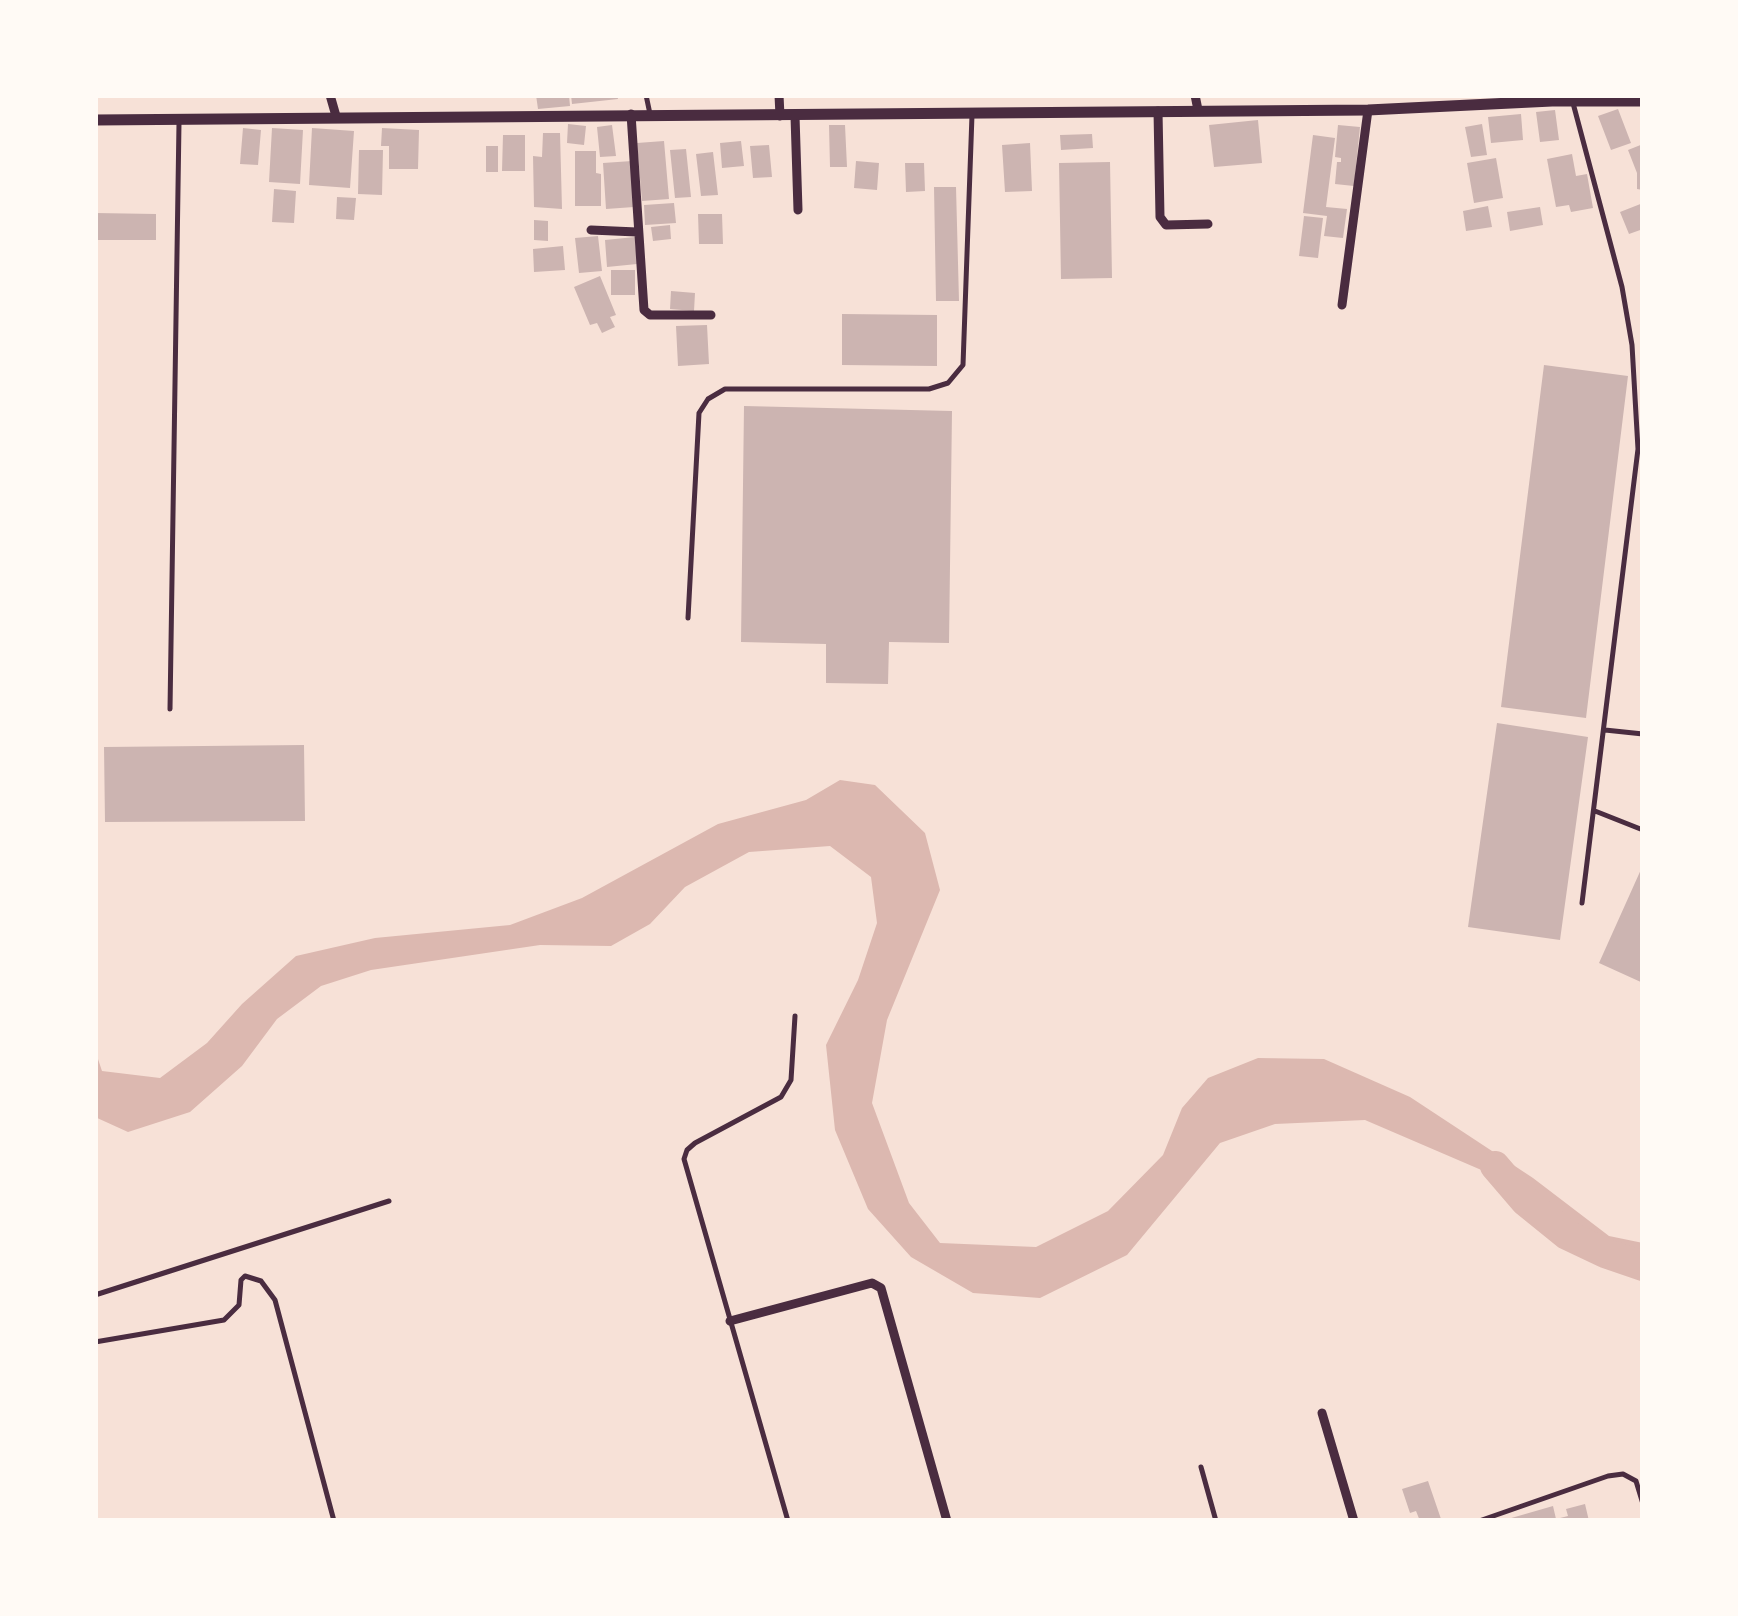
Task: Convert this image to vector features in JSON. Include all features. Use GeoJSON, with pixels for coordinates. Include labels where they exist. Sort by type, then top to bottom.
{"type":"FeatureCollection","features":[{"type":"Feature","properties":{"kind":"street"},"geometry":{"type":"LineString","coordinates":[[330,95],[336,116]]}},
{"type":"Feature","properties":{"kind":"street"},"geometry":{"type":"LineString","coordinates":[[779,95],[780,116]]}},
{"type":"Feature","properties":{"kind":"street"},"geometry":{"type":"LineString","coordinates":[[1196,95],[1198,110]]}},
{"type":"Feature","properties":{"kind":"street"},"geometry":{"type":"LineString","coordinates":[[1409,95],[1414,108]]}},
{"type":"Feature","properties":{"kind":"street"},"geometry":{"type":"LineString","coordinates":[[95,120],[1368,110],[1552,98],[1643,101]]}},
{"type":"Feature","properties":{"kind":"street"},"geometry":{"type":"LineString","coordinates":[[1342,305],[1368,110]]}},
{"type":"Feature","properties":{"kind":"street"},"geometry":{"type":"LineString","coordinates":[[1158,111],[1160,217],[1166,224],[1208,224]]}},
{"type":"Feature","properties":{"kind":"street"},"geometry":{"type":"LineString","coordinates":[[631,114],[645,312],[711,316]]}},
{"type":"Feature","properties":{"kind":"street"},"geometry":{"type":"LineString","coordinates":[[795,116],[798,210]]}},
{"type":"Feature","properties":{"kind":"street"},"geometry":{"type":"LineString","coordinates":[[591,230],[637,232]]}},
{"type":"Feature","properties":{"kind":"street"},"geometry":{"type":"LineString","coordinates":[[730,1320],[872,1283],[882,1288],[947,1521]]}},
{"type":"Feature","properties":{"kind":"street"},"geometry":{"type":"LineString","coordinates":[[1322,1413],[1354,1521]]}},
{"type":"Feature","properties":{"kind":"lane"},"geometry":{"type":"LineString","coordinates":[[646,95],[650,114]]}},
{"type":"Feature","properties":{"kind":"lane"},"geometry":{"type":"LineString","coordinates":[[1573,100],[1622,287],[1632,345],[1638,449],[1582,903]]}},
{"type":"Feature","properties":{"kind":"lane"},"geometry":{"type":"LineString","coordinates":[[688,618],[699,413],[708,400],[725,389],[928,388],[948,384],[956,376],[962,365],[972,112]]}},
{"type":"Feature","properties":{"kind":"lane"},"geometry":{"type":"LineString","coordinates":[[170,709],[179,120]]}},
{"type":"Feature","properties":{"kind":"lane"},"geometry":{"type":"LineString","coordinates":[[1605,730],[1643,734]]}},
{"type":"Feature","properties":{"kind":"lane"},"geometry":{"type":"LineString","coordinates":[[1594,811],[1643,830]]}},
{"type":"Feature","properties":{"kind":"lane"},"geometry":{"type":"LineString","coordinates":[[788,1521],[684,1159],[695,1143],[781,1097],[791,1080],[795,1016]]}},
{"type":"Feature","properties":{"kind":"lane"},"geometry":{"type":"LineString","coordinates":[[95,1295],[389,1201]]}},
{"type":"Feature","properties":{"kind":"lane"},"geometry":{"type":"LineString","coordinates":[[95,1342],[224,1320],[239,1306],[241,1280],[246,1276],[261,1281],[275,1300],[334,1521]]}},
{"type":"Feature","properties":{"kind":"lane"},"geometry":{"type":"LineString","coordinates":[[1201,1467],[1216,1521]]}},
{"type":"Feature","properties":{"kind":"lane"},"geometry":{"type":"LineString","coordinates":[[1479,1521],[1623,1474],[1636,1481],[1643,1504]]}},
{"type":"Feature","properties":{"kind":"shaded area"},"geometry":{"type":"Polygon","coordinates":[[[840,780],[875,785],[925,833],[940,890],[887,1020],[872,1103],[909,1203],[940,1243],[1036,1247],[1108,1211],[1163,1155],[1182,1108],[1208,1078],[1258,1058],[1324,1059],[1410,1097],[1533,1178],[1609,1236],[1643,1243],[1643,1281],[1486,1172],[1365,1120],[1275,1124],[1220,1143],[1127,1255],[1040,1298],[973,1293],[911,1257],[868,1209],[835,1130],[826,1045],[858,980],[877,923],[871,877],[830,846],[749,852],[685,887],[650,924],[611,946],[540,945],[371,970],[321,986],[277,1019],[242,1066],[190,1112],[128,1132],[95,1117],[95,1050],[102,1071],[160,1078],[207,1043],[242,1004],[296,956],[375,938],[510,925],[582,898],[718,824],[806,800],[840,780]]]}},
{"type":"Feature","properties":{"kind":"building"},"geometry":{"type":"Polygon","coordinates":[[[536,95],[569,95],[570,106],[538,109],[536,95]]]}},
{"type":"Feature","properties":{"kind":"building"},"geometry":{"type":"Polygon","coordinates":[[[571,95],[617,95],[618,99],[572,104],[571,95]]]}},
{"type":"Feature","properties":{"kind":"building"},"geometry":{"type":"Polygon","coordinates":[[[1618,109],[1631,143],[1611,150],[1598,116],[1618,109]]]}},
{"type":"Feature","properties":{"kind":"building"},"geometry":{"type":"Polygon","coordinates":[[[1555,110],[1559,140],[1540,142],[1536,112],[1555,110]]]}},
{"type":"Feature","properties":{"kind":"building"},"geometry":{"type":"Polygon","coordinates":[[[1521,114],[1523,140],[1491,143],[1488,117],[1521,114]]]}},
{"type":"Feature","properties":{"kind":"building"},"geometry":{"type":"Polygon","coordinates":[[[1258,120],[1262,163],[1214,167],[1209,125],[1258,120]]]}},
{"type":"Feature","properties":{"kind":"building"},"geometry":{"type":"Polygon","coordinates":[[[568,124],[586,126],[584,145],[567,143],[568,124]]]}},
{"type":"Feature","properties":{"kind":"building"},"geometry":{"type":"Polygon","coordinates":[[[1482,124],[1487,155],[1471,157],[1465,127],[1482,124]]]}},
{"type":"Feature","properties":{"kind":"building"},"geometry":{"type":"Polygon","coordinates":[[[612,125],[616,156],[600,157],[597,127],[612,125]]]}},
{"type":"Feature","properties":{"kind":"building"},"geometry":{"type":"Polygon","coordinates":[[[829,125],[845,125],[847,167],[830,167],[829,125]]]}},
{"type":"Feature","properties":{"kind":"building"},"geometry":{"type":"Polygon","coordinates":[[[1338,125],[1360,127],[1354,186],[1335,184],[1337,162],[1341,162],[1341,158],[1335,157],[1338,125]]]}},
{"type":"Feature","properties":{"kind":"building"},"geometry":{"type":"Polygon","coordinates":[[[243,128],[261,130],[258,165],[240,164],[243,128]]]}},
{"type":"Feature","properties":{"kind":"building"},"geometry":{"type":"Polygon","coordinates":[[[272,128],[303,130],[300,184],[269,182],[272,128]]]}},
{"type":"Feature","properties":{"kind":"building"},"geometry":{"type":"Polygon","coordinates":[[[312,128],[354,131],[350,188],[309,185],[312,128]]]}},
{"type":"Feature","properties":{"kind":"building"},"geometry":{"type":"Polygon","coordinates":[[[382,128],[419,130],[418,169],[389,169],[389,146],[381,146],[382,128]]]}},
{"type":"Feature","properties":{"kind":"building"},"geometry":{"type":"Polygon","coordinates":[[[543,133],[560,133],[562,209],[534,207],[533,156],[542,157],[543,133]]]}},
{"type":"Feature","properties":{"kind":"building"},"geometry":{"type":"Polygon","coordinates":[[[1092,134],[1093,148],[1061,150],[1060,135],[1092,134]]]}},
{"type":"Feature","properties":{"kind":"building"},"geometry":{"type":"Polygon","coordinates":[[[503,135],[525,135],[525,171],[502,171],[503,135]]]}},
{"type":"Feature","properties":{"kind":"building"},"geometry":{"type":"Polygon","coordinates":[[[1313,135],[1335,138],[1326,207],[1347,209],[1343,238],[1324,236],[1327,216],[1303,213],[1313,135]]]}},
{"type":"Feature","properties":{"kind":"building"},"geometry":{"type":"Polygon","coordinates":[[[664,141],[669,199],[642,201],[637,143],[664,141]]]}},
{"type":"Feature","properties":{"kind":"building"},"geometry":{"type":"Polygon","coordinates":[[[741,141],[744,166],[722,168],[720,143],[741,141]]]}},
{"type":"Feature","properties":{"kind":"building"},"geometry":{"type":"Polygon","coordinates":[[[1030,143],[1032,191],[1005,192],[1002,145],[1030,143]]]}},
{"type":"Feature","properties":{"kind":"building"},"geometry":{"type":"Polygon","coordinates":[[[1643,144],[1643,190],[1637,189],[1637,173],[1628,150],[1643,144]]]}},
{"type":"Feature","properties":{"kind":"building"},"geometry":{"type":"Polygon","coordinates":[[[769,145],[772,177],[753,178],[750,146],[769,145]]]}},
{"type":"Feature","properties":{"kind":"building"},"geometry":{"type":"Polygon","coordinates":[[[486,146],[498,146],[498,172],[486,172],[486,146]]]}},
{"type":"Feature","properties":{"kind":"building"},"geometry":{"type":"Polygon","coordinates":[[[686,149],[691,197],[675,198],[670,150],[686,149]]]}},
{"type":"Feature","properties":{"kind":"building"},"geometry":{"type":"Polygon","coordinates":[[[359,150],[383,150],[382,195],[358,194],[359,150]]]}},
{"type":"Feature","properties":{"kind":"building"},"geometry":{"type":"Polygon","coordinates":[[[575,151],[596,151],[601,206],[575,206],[575,151]]]}},
{"type":"Feature","properties":{"kind":"building"},"geometry":{"type":"Polygon","coordinates":[[[713,152],[718,195],[701,196],[696,154],[713,152]]]}},
{"type":"Feature","properties":{"kind":"building"},"geometry":{"type":"Polygon","coordinates":[[[1572,154],[1576,176],[1587,174],[1593,208],[1571,212],[1569,205],[1556,207],[1547,159],[1572,154]]]}},
{"type":"Feature","properties":{"kind":"building"},"geometry":{"type":"Polygon","coordinates":[[[1496,158],[1503,198],[1474,203],[1467,163],[1496,158]]]}},
{"type":"Feature","properties":{"kind":"building"},"geometry":{"type":"Polygon","coordinates":[[[632,161],[634,207],[606,209],[603,163],[632,161]]]}},
{"type":"Feature","properties":{"kind":"building"},"geometry":{"type":"Polygon","coordinates":[[[856,161],[879,163],[877,190],[854,188],[856,161]]]}},
{"type":"Feature","properties":{"kind":"building"},"geometry":{"type":"Polygon","coordinates":[[[1110,162],[1112,278],[1061,279],[1059,163],[1110,162]]]}},
{"type":"Feature","properties":{"kind":"building"},"geometry":{"type":"Polygon","coordinates":[[[905,163],[924,163],[925,191],[906,192],[905,163]]]}},
{"type":"Feature","properties":{"kind":"building"},"geometry":{"type":"Polygon","coordinates":[[[934,187],[956,187],[959,301],[936,301],[934,187]]]}},
{"type":"Feature","properties":{"kind":"building"},"geometry":{"type":"Polygon","coordinates":[[[274,189],[296,191],[294,223],[272,222],[274,189]]]}},
{"type":"Feature","properties":{"kind":"building"},"geometry":{"type":"Polygon","coordinates":[[[337,197],[356,198],[354,220],[336,219],[337,197]]]}},
{"type":"Feature","properties":{"kind":"building"},"geometry":{"type":"Polygon","coordinates":[[[674,203],[676,223],[645,225],[644,205],[674,203]]]}},
{"type":"Feature","properties":{"kind":"building"},"geometry":{"type":"Polygon","coordinates":[[[1643,203],[1643,229],[1629,234],[1620,212],[1643,203]]]}},
{"type":"Feature","properties":{"kind":"building"},"geometry":{"type":"Polygon","coordinates":[[[1488,206],[1492,227],[1466,231],[1463,211],[1488,206]]]}},
{"type":"Feature","properties":{"kind":"building"},"geometry":{"type":"Polygon","coordinates":[[[1540,207],[1543,225],[1510,231],[1507,212],[1540,207]]]}},
{"type":"Feature","properties":{"kind":"building"},"geometry":{"type":"Polygon","coordinates":[[[95,213],[156,214],[156,240],[95,240],[95,213]]]}},
{"type":"Feature","properties":{"kind":"building"},"geometry":{"type":"Polygon","coordinates":[[[698,214],[722,214],[723,244],[699,244],[698,214]]]}},
{"type":"Feature","properties":{"kind":"building"},"geometry":{"type":"Polygon","coordinates":[[[1304,216],[1323,218],[1318,258],[1299,256],[1304,216]]]}},
{"type":"Feature","properties":{"kind":"building"},"geometry":{"type":"Polygon","coordinates":[[[534,220],[548,221],[548,241],[534,240],[534,220]]]}},
{"type":"Feature","properties":{"kind":"building"},"geometry":{"type":"Polygon","coordinates":[[[670,225],[671,239],[653,241],[651,227],[670,225]]]}},
{"type":"Feature","properties":{"kind":"building"},"geometry":{"type":"Polygon","coordinates":[[[598,236],[602,271],[579,273],[575,238],[598,236]]]}},
{"type":"Feature","properties":{"kind":"building"},"geometry":{"type":"Polygon","coordinates":[[[635,237],[637,264],[607,267],[605,240],[635,237]]]}},
{"type":"Feature","properties":{"kind":"building"},"geometry":{"type":"Polygon","coordinates":[[[563,246],[565,270],[534,272],[533,249],[563,246]]]}},
{"type":"Feature","properties":{"kind":"building"},"geometry":{"type":"Polygon","coordinates":[[[611,270],[635,270],[635,295],[611,295],[611,270]]]}},
{"type":"Feature","properties":{"kind":"building"},"geometry":{"type":"Polygon","coordinates":[[[600,276],[616,315],[610,317],[615,327],[602,333],[597,323],[590,325],[574,287],[600,276]]]}},
{"type":"Feature","properties":{"kind":"building"},"geometry":{"type":"Polygon","coordinates":[[[671,291],[695,293],[694,311],[670,309],[671,291]]]}},
{"type":"Feature","properties":{"kind":"building"},"geometry":{"type":"Polygon","coordinates":[[[842,314],[937,315],[937,366],[842,365],[842,314]]]}},
{"type":"Feature","properties":{"kind":"building"},"geometry":{"type":"Polygon","coordinates":[[[707,325],[709,364],[678,366],[676,326],[707,325]]]}},
{"type":"Feature","properties":{"kind":"building"},"geometry":{"type":"Polygon","coordinates":[[[1544,365],[1628,376],[1586,718],[1501,707],[1544,365]]]}},
{"type":"Feature","properties":{"kind":"building"},"geometry":{"type":"Polygon","coordinates":[[[744,406],[952,411],[949,643],[889,642],[888,684],[826,683],[826,644],[741,642],[744,406]]]}},
{"type":"Feature","properties":{"kind":"building"},"geometry":{"type":"Polygon","coordinates":[[[1497,723],[1588,737],[1560,940],[1468,927],[1497,723]]]}},
{"type":"Feature","properties":{"kind":"building"},"geometry":{"type":"Polygon","coordinates":[[[304,745],[305,821],[105,822],[104,747],[304,745]]]}},
{"type":"Feature","properties":{"kind":"building"},"geometry":{"type":"Polygon","coordinates":[[[1643,865],[1643,983],[1599,963],[1643,865]]]}},
{"type":"Feature","properties":{"kind":"building"},"geometry":{"type":"Polygon","coordinates":[[[1428,1481],[1441,1519],[1420,1521],[1416,1511],[1410,1513],[1402,1489],[1428,1481]]]}},
{"type":"Feature","properties":{"kind":"building"},"geometry":{"type":"Polygon","coordinates":[[[1585,1504],[1589,1521],[1501,1521],[1553,1506],[1556,1519],[1568,1516],[1566,1509],[1585,1504]]]}},
{"type":"Feature","properties":{"kind":"waterway"},"geometry":{"type":"LineString","coordinates":[[1495,1166],[1525,1201],[1567,1235],[1643,1266]]}}]}
